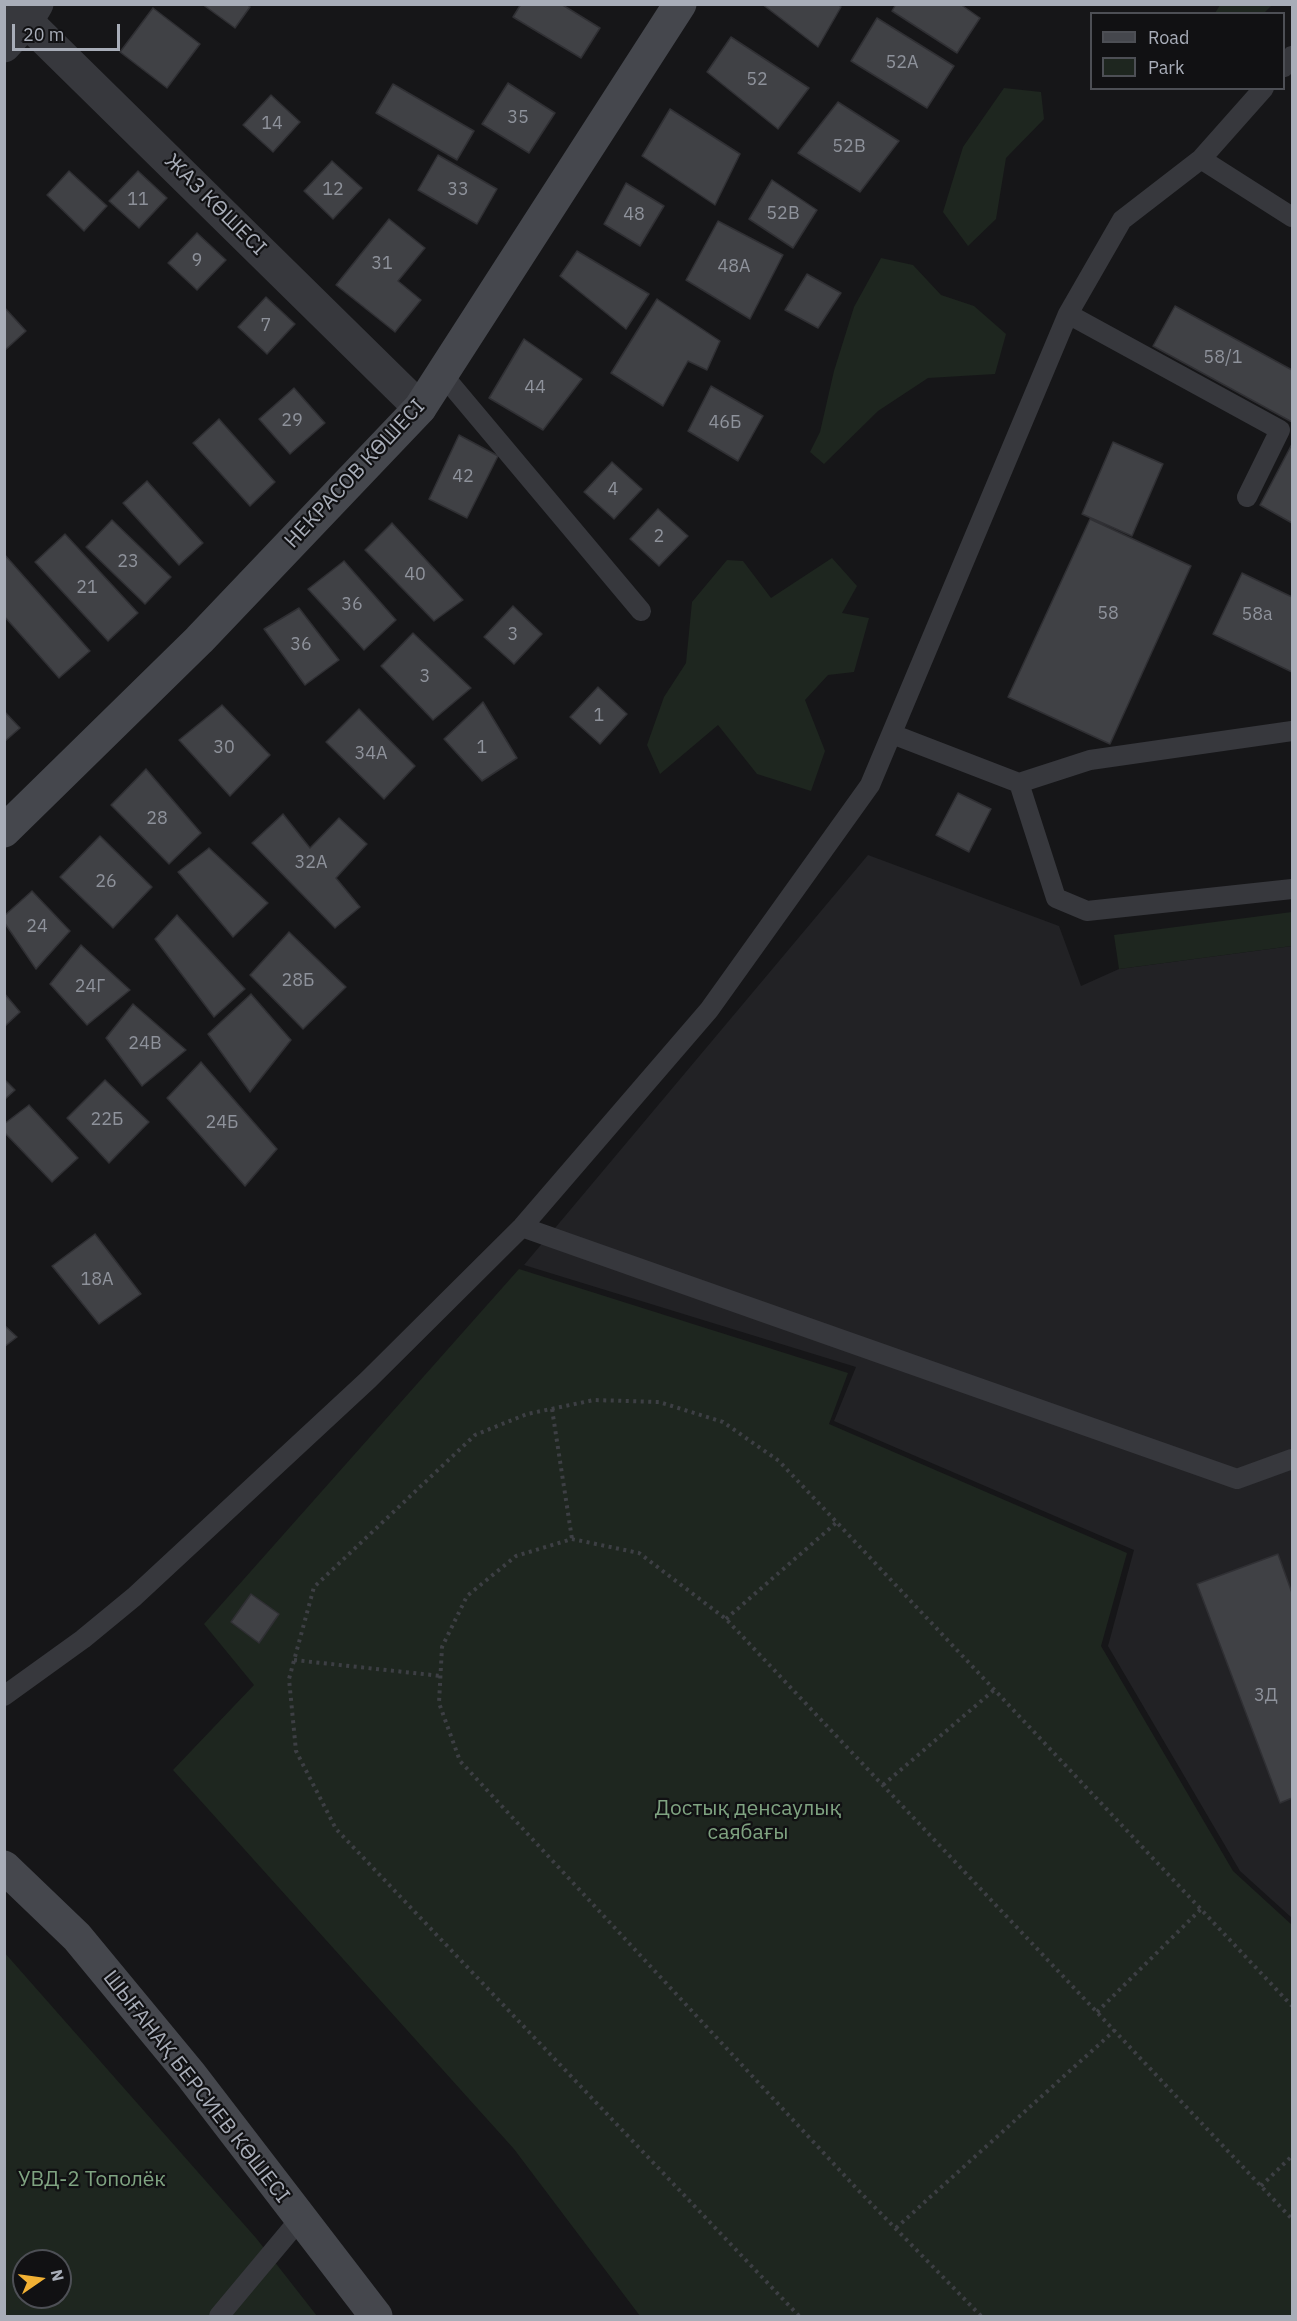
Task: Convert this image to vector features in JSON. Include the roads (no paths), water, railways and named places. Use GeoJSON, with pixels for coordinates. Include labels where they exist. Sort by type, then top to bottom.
{"type":"FeatureCollection","features":[{"type":"Feature","properties":{"kind":"main road","name":"НЕКРАСОВ КӨШЕСІ"},"geometry":{"type":"LineString","coordinates":[[4,831],[199,640],[420,408],[680,4]]}},
{"type":"Feature","properties":{"kind":"main road","name":"ШЫҒАНАҚ БЕРСИЕВ КӨШЕСІ"},"geometry":{"type":"LineString","coordinates":[[4,1867],[77,1937],[191,2075],[376,2316]]}},
{"type":"Feature","properties":{"kind":"street"},"geometry":{"type":"LineString","coordinates":[[4,46],[24,10]]}},
{"type":"Feature","properties":{"kind":"street","name":"ЖАЗ КӨШЕСІ"},"geometry":{"type":"LineString","coordinates":[[24,10],[420,408]]}},
{"type":"Feature","properties":{"kind":"lane"},"geometry":{"type":"LineString","coordinates":[[4,1696],[83,1639],[134,1597],[368,1380],[522,1227],[709,1010],[870,785],[1068,314],[1122,220],[1201,159],[1262,90]]}},
{"type":"Feature","properties":{"kind":"lane"},"geometry":{"type":"LineString","coordinates":[[1201,159],[1293,217]]}},
{"type":"Feature","properties":{"kind":"lane"},"geometry":{"type":"LineString","coordinates":[[1068,314],[1280,430],[1248,497]]}},
{"type":"Feature","properties":{"kind":"lane"},"geometry":{"type":"LineString","coordinates":[[442,374],[641,611]]}},
{"type":"Feature","properties":{"kind":"lane"},"geometry":{"type":"LineString","coordinates":[[891,734],[1019,783],[1090,760],[1293,730]]}},
{"type":"Feature","properties":{"kind":"lane"},"geometry":{"type":"LineString","coordinates":[[1019,783],[1056,898],[1087,911],[1293,889]]}},
{"type":"Feature","properties":{"kind":"lane"},"geometry":{"type":"LineString","coordinates":[[522,1227],[1238,1479],[1293,1459]]}},
{"type":"Feature","properties":{"kind":"lane"},"geometry":{"type":"LineString","coordinates":[[219,2316],[300,2219]]}},
{"type":"Feature","properties":{"kind":"park label","name":"Достық денсаулық саябағы"},"geometry":{"type":"Point","coordinates":[748,1821]}},
{"type":"Feature","properties":{"kind":"park label","name":"УВД-2 Тополёк"},"geometry":{"type":"Point","coordinates":[92,2180]}}]}
